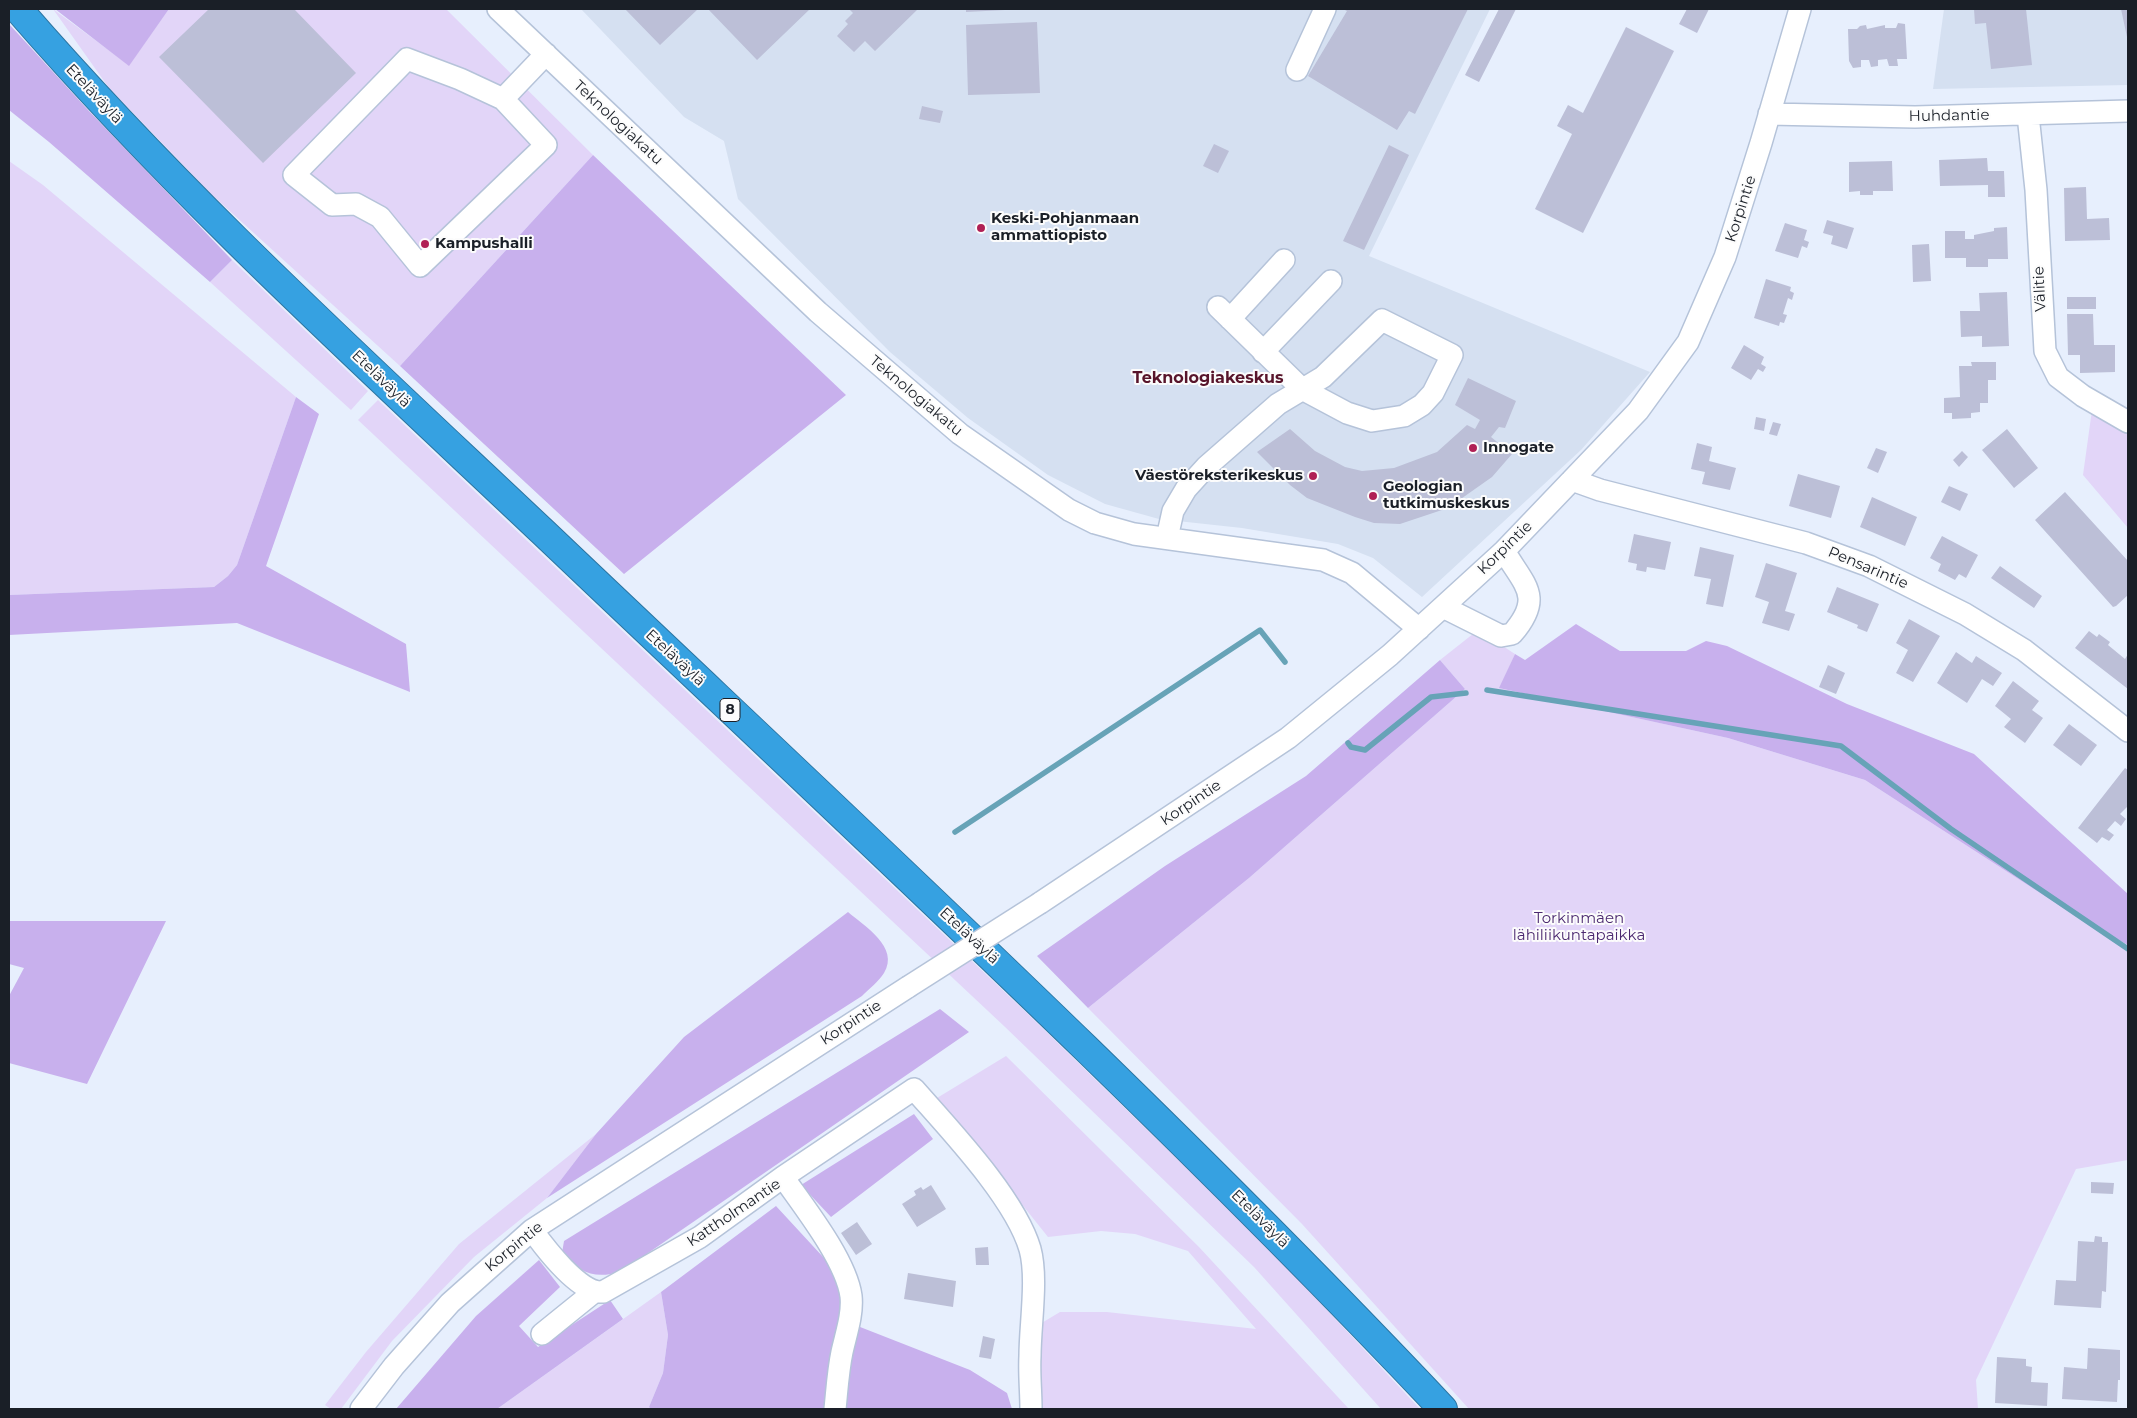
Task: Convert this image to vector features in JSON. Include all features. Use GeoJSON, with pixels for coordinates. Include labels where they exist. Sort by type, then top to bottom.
{"type":"FeatureCollection","features":[{"type":"Feature","properties":{"kind":"highway","name":"Eteläväylä"},"geometry":{"type":"LineString","coordinates":[[18,9],[83,83],[168,174],[384,382],[1026,991],[1322,1281],[1443,1409]]}},
{"type":"Feature","properties":{"kind":"street","name":"Teknologiakatu"},"geometry":{"type":"LineString","coordinates":[[498,9],[818,312],[960,434],[1069,510],[1086,519],[1117,530],[1323,560],[1352,573],[1419,629]]}},
{"type":"Feature","properties":{"kind":"street"},"geometry":{"type":"LineString","coordinates":[[1297,70],[1325,9]]}},
{"type":"Feature","properties":{"kind":"street","name":"Korpintie"},"geometry":{"type":"LineString","coordinates":[[362,1409],[394,1366],[450,1303],[532,1230],[1040,903],[1288,738],[1419,629],[1504,551],[1638,411],[1688,342],[1725,257],[1800,9]]}},
{"type":"Feature","properties":{"kind":"street"},"geometry":{"type":"LineString","coordinates":[[503,99],[546,54]]}},
{"type":"Feature","properties":{"kind":"street"},"geometry":{"type":"LineString","coordinates":[[407,59],[460,79],[503,99],[546,145],[420,266],[380,217],[356,204],[332,205],[294,175],[407,59]]}},
{"type":"Feature","properties":{"kind":"street","name":"Huhdantie"},"geometry":{"type":"LineString","coordinates":[[1769,114],[1915,117],[2128,111]]}},
{"type":"Feature","properties":{"kind":"street","name":"Välitie"},"geometry":{"type":"LineString","coordinates":[[2028,115],[2036,190],[2045,351],[2058,377],[2083,396],[2128,422]]}},
{"type":"Feature","properties":{"kind":"street"},"geometry":{"type":"LineString","coordinates":[[1167,538],[1173,511],[1186,488],[1206,467],[1278,404],[1302,390],[1322,377],[1382,320],[1452,355],[1433,393],[1412,412],[1391,419],[1365,420],[1325,403],[1302,390],[1224,313],[1284,260]]}},
{"type":"Feature","properties":{"kind":"street"},"geometry":{"type":"LineString","coordinates":[[1263,352],[1331,282]]}},
{"type":"Feature","properties":{"kind":"street","name":"Pensarintie"},"geometry":{"type":"LineString","coordinates":[[1572,480],[1600,490],[1806,542],[1869,566],[1964,614],[2024,650],[2128,731]]}},
{"type":"Feature","properties":{"kind":"street"},"geometry":{"type":"LineString","coordinates":[[1443,607],[1501,636],[1512,634],[1530,607],[1530,594],[1504,551]]}},
{"type":"Feature","properties":{"kind":"street"},"geometry":{"type":"LineString","coordinates":[[783,1177],[914,1089],[995,1187],[1020,1224],[1030,1251],[1033,1286],[1030,1357],[1031,1409]]}},
{"type":"Feature","properties":{"kind":"street","name":"Kattholmantie"},"geometry":{"type":"LineString","coordinates":[[594,1292],[613,1288],[700,1237],[783,1177],[826,1240],[844,1273],[851,1295],[852,1307],[842,1355],[834,1409]]}},
{"type":"Feature","properties":{"kind":"street"},"geometry":{"type":"LineString","coordinates":[[532,1230],[543,1245],[570,1273],[594,1292],[542,1334]]}},
{"type":"Feature","properties":{"kind":"shaded area"},"geometry":{"type":"Polygon","coordinates":[[[55,9],[169,9],[129,66],[55,9]]]}},
{"type":"Feature","properties":{"kind":"shaded area","name":"Keski-Pohjanmaan ammattiopisto"},"geometry":{"type":"Polygon","coordinates":[[[581,9],[1490,9],[1369,256],[1650,372],[1581,450],[1422,597],[1373,558],[1338,544],[1242,528],[1159,519],[1105,504],[1048,475],[968,418],[890,352],[738,199],[724,141],[684,117],[581,9]]]}},
{"type":"Feature","properties":{"kind":"shaded area"},"geometry":{"type":"Polygon","coordinates":[[[1944,9],[2128,9],[2128,85],[1933,89],[1944,9]]]}},
{"type":"Feature","properties":{"kind":"shaded area"},"geometry":{"type":"Polygon","coordinates":[[[9,24],[89,111],[232,260],[210,282],[49,142],[9,110],[9,24]]]}},
{"type":"Feature","properties":{"kind":"shaded area"},"geometry":{"type":"Polygon","coordinates":[[[593,155],[846,395],[624,574],[400,366],[593,155]]]}},
{"type":"Feature","properties":{"kind":"shaded area"},"geometry":{"type":"Polygon","coordinates":[[[296,397],[319,414],[266,566],[406,644],[410,692],[237,623],[9,635],[9,595],[214,587],[228,576],[237,565],[296,397]]]}},
{"type":"Feature","properties":{"kind":"shaded area"},"geometry":{"type":"Polygon","coordinates":[[[1576,624],[1620,651],[1686,651],[1706,641],[1727,646],[1847,704],[1974,754],[2128,894],[2128,945],[2085,922],[1865,780],[1728,738],[1499,688],[1515,654],[1525,660],[1576,624]]]}},
{"type":"Feature","properties":{"kind":"shaded area"},"geometry":{"type":"Polygon","coordinates":[[[1440,660],[1465,689],[1249,878],[1088,1008],[1037,956],[1165,866],[1306,776],[1440,660]]]}},
{"type":"Feature","properties":{"kind":"shaded area"},"geometry":{"type":"Polygon","coordinates":[[[848,912],[878,938],[887,954],[888,963],[884,973],[871,988],[862,996],[547,1198],[596,1134],[684,1037],[848,912]]]}},
{"type":"Feature","properties":{"kind":"shaded area"},"geometry":{"type":"Polygon","coordinates":[[[9,921],[166,921],[87,1084],[9,1063],[9,996],[24,968],[9,964],[9,921]]]}},
{"type":"Feature","properties":{"kind":"shaded area"},"geometry":{"type":"Polygon","coordinates":[[[940,1009],[969,1032],[622,1271],[604,1275],[589,1273],[575,1266],[562,1253],[564,1241],[940,1009]]]}},
{"type":"Feature","properties":{"kind":"shaded area"},"geometry":{"type":"Polygon","coordinates":[[[914,1114],[933,1139],[831,1217],[801,1185],[914,1114]]]}},
{"type":"Feature","properties":{"kind":"shaded area"},"geometry":{"type":"Polygon","coordinates":[[[776,1206],[836,1271],[855,1325],[970,1370],[1007,1393],[1012,1409],[651,1409],[649,1407],[663,1373],[668,1335],[661,1292],[776,1206]]]}},
{"type":"Feature","properties":{"kind":"shaded area"},"geometry":{"type":"Polygon","coordinates":[[[539,1260],[560,1287],[519,1326],[538,1347],[610,1300],[623,1319],[497,1409],[396,1409],[476,1316],[539,1260]]]}},
{"type":"Feature","properties":{"kind":"green space","name":"Kampushalli"},"geometry":{"type":"Polygon","coordinates":[[[53,9],[129,65],[169,9],[446,9],[593,155],[400,366],[211,194],[109,88],[53,9]]]}},
{"type":"Feature","properties":{"kind":"green space"},"geometry":{"type":"Polygon","coordinates":[[[9,161],[43,185],[296,397],[237,565],[228,576],[214,587],[9,595],[9,161]]]}},
{"type":"Feature","properties":{"kind":"green space"},"geometry":{"type":"Polygon","coordinates":[[[232,260],[368,391],[351,410],[210,282],[232,260]]]}},
{"type":"Feature","properties":{"kind":"green space"},"geometry":{"type":"Polygon","coordinates":[[[378,400],[1028,1014],[1267,1246],[1420,1409],[1381,1409],[1254,1267],[1004,1026],[358,420],[378,400]]]}},
{"type":"Feature","properties":{"kind":"green space"},"geometry":{"type":"Polygon","coordinates":[[[2092,410],[2128,428],[2128,528],[2083,475],[2092,410]]]}},
{"type":"Feature","properties":{"kind":"green space","name":"Torkinmäen lähiliikuntapaikka"},"geometry":{"type":"Polygon","coordinates":[[[1478,630],[1515,654],[1500,688],[1728,738],[1865,780],[2085,922],[2128,945],[2128,1160],[2076,1169],[1976,1380],[1978,1409],[1469,1409],[1302,1224],[1088,1008],[1249,878],[1465,689],[1440,660],[1478,630]]]}},
{"type":"Feature","properties":{"kind":"green space"},"geometry":{"type":"Polygon","coordinates":[[[1006,1056],[1199,1247],[1349,1409],[1040,1409],[1040,1324],[1060,1312],[1107,1312],[1256,1329],[1188,1251],[1135,1234],[1101,1231],[1048,1237],[937,1098],[1006,1056]]]}},
{"type":"Feature","properties":{"kind":"green space"},"geometry":{"type":"Polygon","coordinates":[[[596,1134],[547,1198],[474,1257],[392,1341],[341,1409],[331,1409],[325,1405],[366,1352],[459,1244],[596,1134]]]}},
{"type":"Feature","properties":{"kind":"green space"},"geometry":{"type":"Polygon","coordinates":[[[661,1292],[668,1335],[663,1373],[649,1407],[651,1409],[497,1409],[661,1292]]]}},
{"type":"Feature","properties":{"kind":"building"},"geometry":{"type":"Polygon","coordinates":[[[209,9],[294,9],[356,73],[263,163],[159,57],[209,9]]]}},
{"type":"Feature","properties":{"kind":"building"},"geometry":{"type":"Polygon","coordinates":[[[625,9],[698,9],[660,45],[625,9]]]}},
{"type":"Feature","properties":{"kind":"building"},"geometry":{"type":"Polygon","coordinates":[[[708,9],[810,9],[757,60],[708,9]]]}},
{"type":"Feature","properties":{"kind":"building"},"geometry":{"type":"Polygon","coordinates":[[[849,9],[918,9],[875,51],[865,41],[854,52],[837,36],[848,24],[845,21],[853,13],[849,9]]]}},
{"type":"Feature","properties":{"kind":"building"},"geometry":{"type":"Polygon","coordinates":[[[966,9],[1005,9],[1005,10],[966,12],[966,9]]]}},
{"type":"Feature","properties":{"kind":"building"},"geometry":{"type":"Polygon","coordinates":[[[1343,9],[1468,9],[1415,114],[1409,111],[1397,130],[1308,76],[1347,11],[1343,9]]]}},
{"type":"Feature","properties":{"kind":"building"},"geometry":{"type":"Polygon","coordinates":[[[1499,9],[1516,9],[1479,82],[1465,75],[1499,9]]]}},
{"type":"Feature","properties":{"kind":"building"},"geometry":{"type":"Polygon","coordinates":[[[1687,9],[1709,9],[1697,33],[1679,24],[1687,9]]]}},
{"type":"Feature","properties":{"kind":"building"},"geometry":{"type":"Polygon","coordinates":[[[1974,9],[2026,9],[2032,65],[1991,69],[1986,23],[1975,24],[1974,9]]]}},
{"type":"Feature","properties":{"kind":"building"},"geometry":{"type":"Polygon","coordinates":[[[2121,9],[2128,9],[2128,37],[2127,37],[2121,9]]]}},
{"type":"Feature","properties":{"kind":"building"},"geometry":{"type":"Polygon","coordinates":[[[1037,22],[1040,93],[968,95],[966,25],[1037,22]]]}},
{"type":"Feature","properties":{"kind":"building"},"geometry":{"type":"Polygon","coordinates":[[[1898,23],[1905,24],[1907,59],[1897,59],[1898,66],[1889,66],[1887,59],[1878,60],[1878,66],[1871,67],[1869,60],[1861,60],[1861,67],[1853,68],[1849,61],[1848,29],[1857,29],[1860,26],[1866,25],[1867,29],[1885,25],[1885,28],[1896,28],[1898,23]]]}},
{"type":"Feature","properties":{"kind":"building"},"geometry":{"type":"Polygon","coordinates":[[[1626,27],[1674,51],[1583,233],[1535,209],[1572,134],[1557,126],[1568,105],[1583,113],[1626,27]]]}},
{"type":"Feature","properties":{"kind":"building"},"geometry":{"type":"Polygon","coordinates":[[[922,106],[943,111],[940,123],[919,119],[922,106]]]}},
{"type":"Feature","properties":{"kind":"building"},"geometry":{"type":"Polygon","coordinates":[[[1214,144],[1229,151],[1218,173],[1203,166],[1214,144]]]}},
{"type":"Feature","properties":{"kind":"building"},"geometry":{"type":"Polygon","coordinates":[[[1389,145],[1409,155],[1364,250],[1343,241],[1389,145]]]}},
{"type":"Feature","properties":{"kind":"building"},"geometry":{"type":"Polygon","coordinates":[[[1987,158],[1988,171],[2004,171],[2005,197],[1988,197],[1988,185],[1940,186],[1939,160],[1987,158]]]}},
{"type":"Feature","properties":{"kind":"building"},"geometry":{"type":"Polygon","coordinates":[[[1892,161],[1893,191],[1873,191],[1873,195],[1860,195],[1860,191],[1849,192],[1849,162],[1892,161]]]}},
{"type":"Feature","properties":{"kind":"building"},"geometry":{"type":"Polygon","coordinates":[[[2086,187],[2087,219],[2109,218],[2110,240],[2065,241],[2064,188],[2086,187]]]}},
{"type":"Feature","properties":{"kind":"building"},"geometry":{"type":"Polygon","coordinates":[[[1827,220],[1854,228],[1847,249],[1831,244],[1833,236],[1823,233],[1827,220]]]}},
{"type":"Feature","properties":{"kind":"building"},"geometry":{"type":"Polygon","coordinates":[[[1785,223],[1807,230],[1804,240],[1809,242],[1807,248],[1802,246],[1798,258],[1775,251],[1785,223]]]}},
{"type":"Feature","properties":{"kind":"building"},"geometry":{"type":"Polygon","coordinates":[[[2007,227],[2008,259],[1988,259],[1988,267],[1966,267],[1966,258],[1945,258],[1945,231],[1965,231],[1965,239],[1974,239],[1974,235],[1994,231],[1994,228],[2007,227]]]}},
{"type":"Feature","properties":{"kind":"building"},"geometry":{"type":"Polygon","coordinates":[[[1929,244],[1931,281],[1913,282],[1912,245],[1929,244]]]}},
{"type":"Feature","properties":{"kind":"building"},"geometry":{"type":"Polygon","coordinates":[[[1766,279],[1791,287],[1790,291],[1794,293],[1792,300],[1788,298],[1783,314],[1787,315],[1784,323],[1780,322],[1779,326],[1754,318],[1766,279]]]}},
{"type":"Feature","properties":{"kind":"building"},"geometry":{"type":"Polygon","coordinates":[[[2007,292],[2009,346],[1982,347],[1982,336],[1961,337],[1960,311],[1980,311],[1979,293],[2007,292]]]}},
{"type":"Feature","properties":{"kind":"building"},"geometry":{"type":"Polygon","coordinates":[[[2067,297],[2096,297],[2096,309],[2067,309],[2067,297]]]}},
{"type":"Feature","properties":{"kind":"building"},"geometry":{"type":"Polygon","coordinates":[[[2067,314],[2093,314],[2094,345],[2115,345],[2115,372],[2080,373],[2080,355],[2068,355],[2067,314]]]}},
{"type":"Feature","properties":{"kind":"building"},"geometry":{"type":"Polygon","coordinates":[[[1744,345],[1764,357],[1761,364],[1766,367],[1763,372],[1758,369],[1751,380],[1731,368],[1744,345]]]}},
{"type":"Feature","properties":{"kind":"building"},"geometry":{"type":"Polygon","coordinates":[[[1971,362],[1996,362],[1996,380],[1988,380],[1988,403],[1980,403],[1980,412],[1971,413],[1971,418],[1952,419],[1952,413],[1944,413],[1944,398],[1960,397],[1959,366],[1972,366],[1971,362]]]}},
{"type":"Feature","properties":{"kind":"building","name":"Innogate"},"geometry":{"type":"Polygon","coordinates":[[[1468,378],[1516,401],[1505,428],[1499,427],[1491,437],[1512,454],[1492,477],[1448,508],[1400,524],[1374,523],[1307,498],[1290,485],[1257,452],[1290,429],[1315,451],[1345,467],[1362,471],[1394,468],[1437,452],[1467,425],[1475,429],[1480,420],[1455,405],[1468,378]]]}},
{"type":"Feature","properties":{"kind":"building"},"geometry":{"type":"Polygon","coordinates":[[[1756,417],[1766,419],[1764,431],[1754,429],[1756,417]]]}},
{"type":"Feature","properties":{"kind":"building"},"geometry":{"type":"Polygon","coordinates":[[[1773,422],[1781,424],[1777,436],[1769,434],[1773,422]]]}},
{"type":"Feature","properties":{"kind":"building"},"geometry":{"type":"Polygon","coordinates":[[[2007,429],[2038,468],[2014,488],[1982,450],[2007,429]]]}},
{"type":"Feature","properties":{"kind":"building"},"geometry":{"type":"Polygon","coordinates":[[[1697,443],[1712,447],[1709,461],[1736,468],[1730,490],[1702,484],[1705,472],[1691,469],[1697,443]]]}},
{"type":"Feature","properties":{"kind":"building"},"geometry":{"type":"Polygon","coordinates":[[[1876,448],[1887,452],[1878,473],[1867,468],[1876,448]]]}},
{"type":"Feature","properties":{"kind":"building"},"geometry":{"type":"Polygon","coordinates":[[[1962,451],[1968,457],[1959,467],[1953,460],[1962,451]]]}},
{"type":"Feature","properties":{"kind":"building"},"geometry":{"type":"Polygon","coordinates":[[[1798,474],[1840,486],[1831,518],[1789,506],[1798,474]]]}},
{"type":"Feature","properties":{"kind":"building"},"geometry":{"type":"Polygon","coordinates":[[[1949,486],[1968,494],[1960,511],[1941,502],[1949,486]]]}},
{"type":"Feature","properties":{"kind":"building"},"geometry":{"type":"Polygon","coordinates":[[[2065,492],[2128,561],[2128,595],[2116,606],[2113,607],[2035,520],[2065,492]]]}},
{"type":"Feature","properties":{"kind":"building"},"geometry":{"type":"Polygon","coordinates":[[[1872,497],[1917,517],[1905,546],[1860,527],[1872,497]]]}},
{"type":"Feature","properties":{"kind":"building"},"geometry":{"type":"Polygon","coordinates":[[[1634,534],[1671,542],[1665,570],[1647,567],[1646,572],[1636,570],[1637,564],[1628,562],[1634,534]]]}},
{"type":"Feature","properties":{"kind":"building"},"geometry":{"type":"Polygon","coordinates":[[[1942,536],[1978,555],[1966,578],[1959,574],[1955,580],[1938,571],[1941,564],[1930,558],[1942,536]]]}},
{"type":"Feature","properties":{"kind":"building"},"geometry":{"type":"Polygon","coordinates":[[[1700,547],[1734,555],[1723,607],[1706,604],[1711,579],[1694,576],[1700,547]]]}},
{"type":"Feature","properties":{"kind":"building"},"geometry":{"type":"Polygon","coordinates":[[[1766,563],[1797,573],[1785,611],[1795,614],[1789,631],[1762,623],[1769,602],[1755,597],[1766,563]]]}},
{"type":"Feature","properties":{"kind":"building"},"geometry":{"type":"Polygon","coordinates":[[[2000,566],[2042,596],[2034,608],[1991,578],[2000,566]]]}},
{"type":"Feature","properties":{"kind":"building"},"geometry":{"type":"Polygon","coordinates":[[[1837,587],[1879,604],[1867,632],[1857,628],[1858,625],[1827,612],[1837,587]]]}},
{"type":"Feature","properties":{"kind":"building"},"geometry":{"type":"Polygon","coordinates":[[[1909,619],[1940,636],[1913,682],[1896,673],[1908,650],[1896,643],[1909,619]]]}},
{"type":"Feature","properties":{"kind":"building"},"geometry":{"type":"Polygon","coordinates":[[[2089,631],[2097,637],[2099,634],[2110,642],[2108,645],[2125,659],[2128,654],[2128,689],[2075,648],[2089,631]]]}},
{"type":"Feature","properties":{"kind":"building"},"geometry":{"type":"Polygon","coordinates":[[[1956,652],[1972,663],[1976,656],[2002,673],[1993,686],[1982,679],[1967,703],[1937,683],[1956,652]]]}},
{"type":"Feature","properties":{"kind":"building"},"geometry":{"type":"Polygon","coordinates":[[[1828,665],[1845,673],[1836,694],[1819,687],[1828,665]]]}},
{"type":"Feature","properties":{"kind":"building"},"geometry":{"type":"Polygon","coordinates":[[[2013,681],[2039,701],[2032,710],[2043,718],[2025,743],[2004,727],[2011,719],[1995,706],[2013,681]]]}},
{"type":"Feature","properties":{"kind":"building"},"geometry":{"type":"Polygon","coordinates":[[[2069,724],[2097,745],[2081,766],[2053,745],[2069,724]]]}},
{"type":"Feature","properties":{"kind":"building"},"geometry":{"type":"Polygon","coordinates":[[[2125,768],[2128,770],[2128,806],[2120,814],[2126,819],[2121,826],[2115,821],[2107,830],[2114,835],[2109,841],[2102,837],[2097,843],[2078,828],[2125,768]]]}},
{"type":"Feature","properties":{"kind":"building"},"geometry":{"type":"Polygon","coordinates":[[[2091,1182],[2114,1183],[2113,1194],[2091,1193],[2091,1182]]]}},
{"type":"Feature","properties":{"kind":"building"},"geometry":{"type":"Polygon","coordinates":[[[931,1185],[946,1209],[917,1227],[902,1204],[916,1195],[914,1191],[921,1187],[923,1190],[931,1185]]]}},
{"type":"Feature","properties":{"kind":"building"},"geometry":{"type":"Polygon","coordinates":[[[857,1222],[872,1244],[856,1255],[841,1233],[857,1222]]]}},
{"type":"Feature","properties":{"kind":"building"},"geometry":{"type":"Polygon","coordinates":[[[2095,1236],[2102,1237],[2102,1242],[2108,1242],[2106,1292],[2102,1291],[2101,1308],[2054,1305],[2056,1280],[2076,1281],[2078,1241],[2094,1242],[2095,1236]]]}},
{"type":"Feature","properties":{"kind":"building"},"geometry":{"type":"Polygon","coordinates":[[[988,1247],[989,1265],[976,1265],[975,1248],[988,1247]]]}},
{"type":"Feature","properties":{"kind":"building"},"geometry":{"type":"Polygon","coordinates":[[[908,1273],[956,1281],[953,1307],[904,1299],[908,1273]]]}},
{"type":"Feature","properties":{"kind":"building"},"geometry":{"type":"Polygon","coordinates":[[[983,1336],[995,1339],[991,1359],[979,1357],[983,1336]]]}},
{"type":"Feature","properties":{"kind":"building"},"geometry":{"type":"Polygon","coordinates":[[[2088,1348],[2120,1350],[2120,1380],[2118,1380],[2117,1402],[2062,1399],[2064,1367],[2087,1369],[2088,1348]]]}},
{"type":"Feature","properties":{"kind":"building"},"geometry":{"type":"Polygon","coordinates":[[[1997,1357],[2026,1359],[2026,1366],[2032,1367],[2031,1382],[2048,1383],[2047,1406],[1995,1403],[1997,1357]]]}},
{"type":"Feature","properties":{"kind":"waterway"},"geometry":{"type":"LineString","coordinates":[[955,832],[1260,630],[1285,662]]}},
{"type":"Feature","properties":{"kind":"waterway"},"geometry":{"type":"LineString","coordinates":[[1487,690],[1841,746],[1951,829],[2128,949]]}},
{"type":"Feature","properties":{"kind":"waterway"},"geometry":{"type":"LineString","coordinates":[[1348,743],[1351,747],[1365,750],[1431,697],[1466,693]]}},
{"type":"Feature","properties":{"kind":"place","name":"Keski-Pohjanmaan ammattiopisto"},"geometry":{"type":"Point","coordinates":[981,228]}},
{"type":"Feature","properties":{"kind":"place","name":"Kampushalli"},"geometry":{"type":"Point","coordinates":[425,244]}},
{"type":"Feature","properties":{"kind":"place","name":"Innogate"},"geometry":{"type":"Point","coordinates":[1473,448]}},
{"type":"Feature","properties":{"kind":"place","name":"Väestöreksterikeskus"},"geometry":{"type":"Point","coordinates":[1313,476]}},
{"type":"Feature","properties":{"kind":"place","name":"Geologian tutkimuskeskus"},"geometry":{"type":"Point","coordinates":[1373,496]}},
{"type":"Feature","properties":{"kind":"district","name":"Teknologiakeskus"},"geometry":{"type":"Point","coordinates":[1208,378]}}]}
